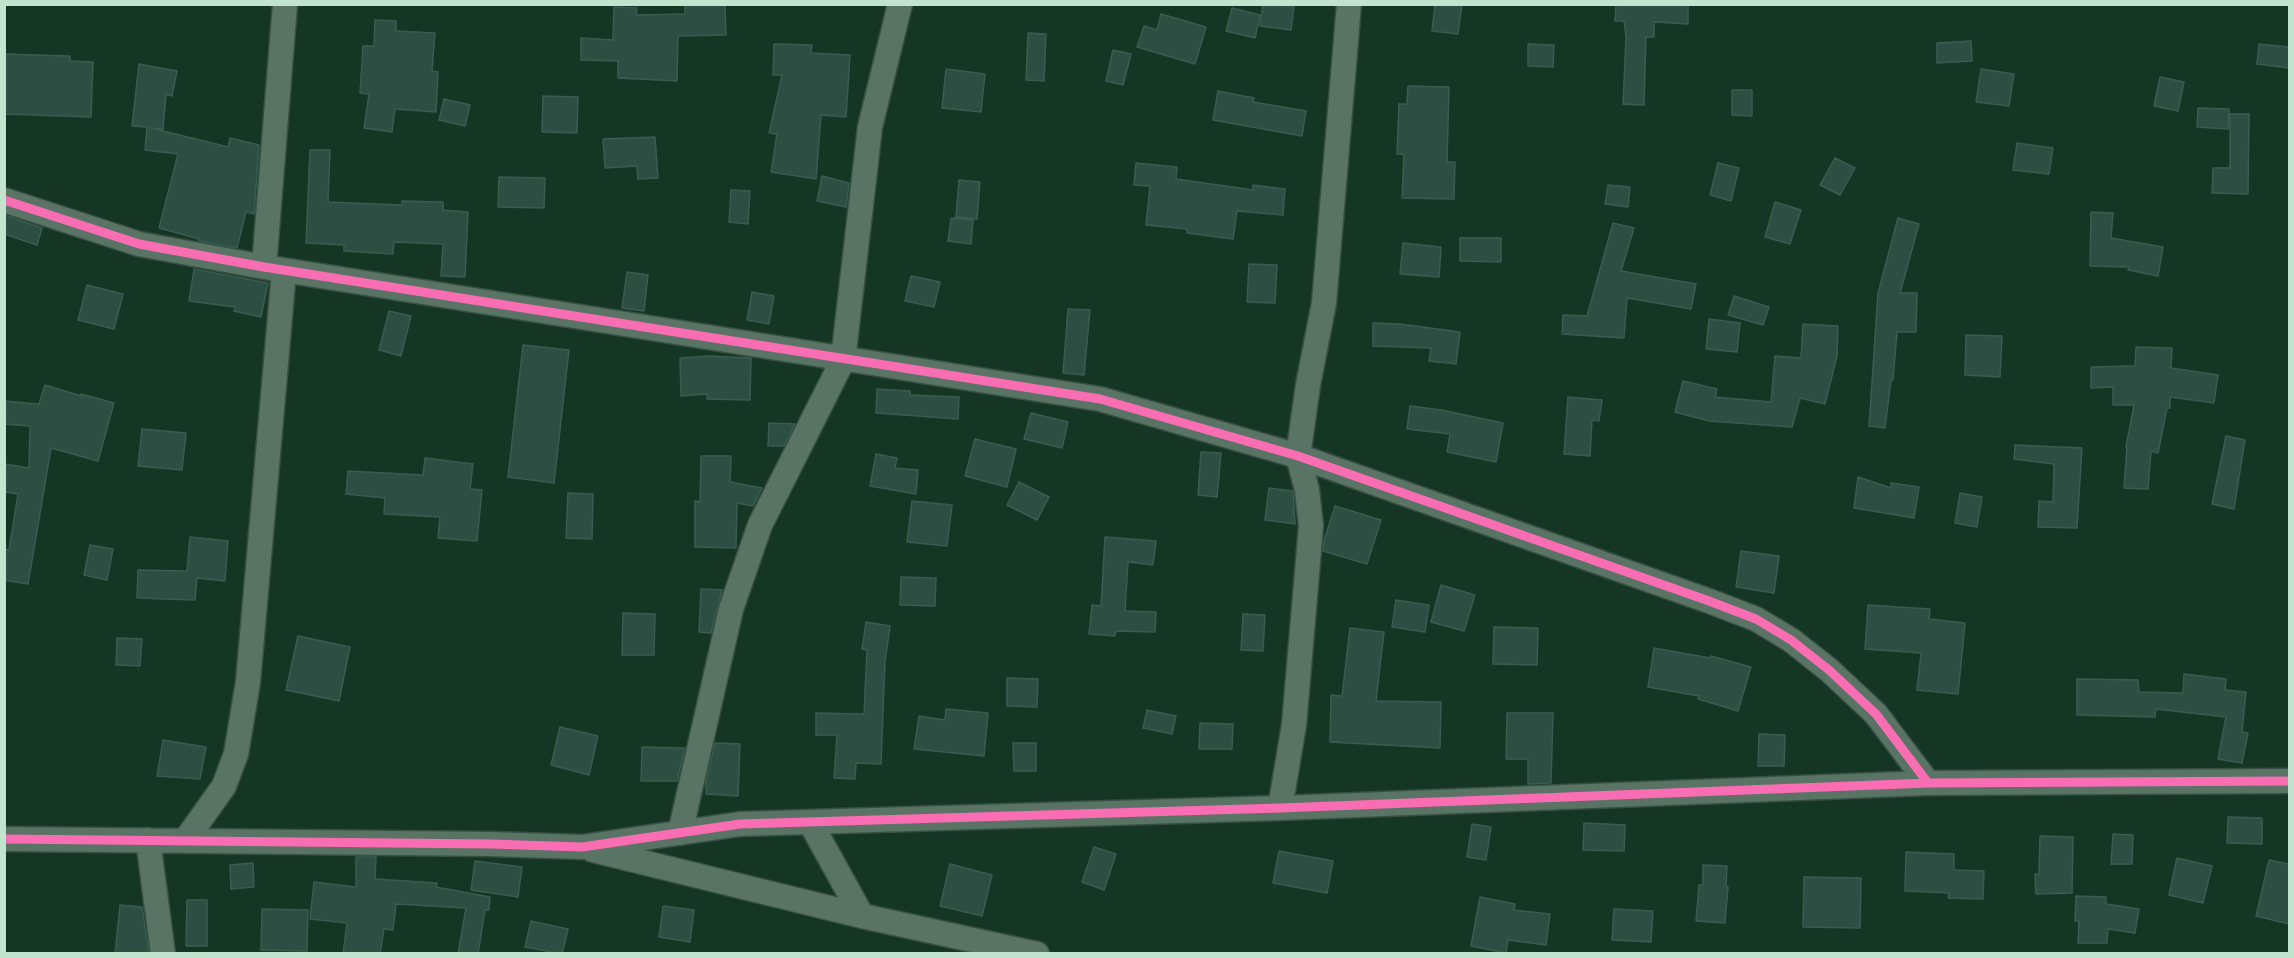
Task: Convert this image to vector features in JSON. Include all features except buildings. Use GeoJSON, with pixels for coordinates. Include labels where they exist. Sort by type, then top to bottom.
{"type":"FeatureCollection","features":[{"type":"Feature","properties":{"kind":"street"},"geometry":{"type":"LineString","coordinates":[[185,841],[224,786],[236,754],[248,681],[274,269],[285,4]]}},
{"type":"Feature","properties":{"kind":"street"},"geometry":{"type":"LineString","coordinates":[[680,832],[731,609],[760,525],[843,360],[870,127],[900,4]]}},
{"type":"Feature","properties":{"kind":"street"},"geometry":{"type":"LineString","coordinates":[[1280,808],[1294,725],[1311,526],[1307,490],[1298,456],[1308,386],[1324,303],[1349,4]]}},
{"type":"Feature","properties":{"kind":"street"},"geometry":{"type":"LineString","coordinates":[[4,200],[139,244],[274,269],[1100,399],[1298,456],[1709,601],[1756,620],[1791,640],[1829,670],[1876,714],[1928,783]]}},
{"type":"Feature","properties":{"kind":"street"},"geometry":{"type":"LineString","coordinates":[[4,839],[582,847],[740,824],[1280,808],[1928,783],[2289,782]]}},
{"type":"Feature","properties":{"kind":"street"},"geometry":{"type":"LineString","coordinates":[[810,822],[862,916]]}},
{"type":"Feature","properties":{"kind":"street"},"geometry":{"type":"LineString","coordinates":[[148,840],[162,954]]}},
{"type":"Feature","properties":{"kind":"street"},"geometry":{"type":"LineString","coordinates":[[582,847],[862,916],[1037,954]]}},
{"type":"Feature","properties":{"kind":"cycle path"},"geometry":{"type":"LineString","coordinates":[[4,200],[139,244],[264,267],[1100,399],[1298,456],[1756,619],[1791,640],[1829,670],[1876,714],[1928,783]]}},
{"type":"Feature","properties":{"kind":"cycle path"},"geometry":{"type":"LineString","coordinates":[[4,839],[582,847],[740,824],[1280,808],[1928,783],[2290,781]]}}]}
